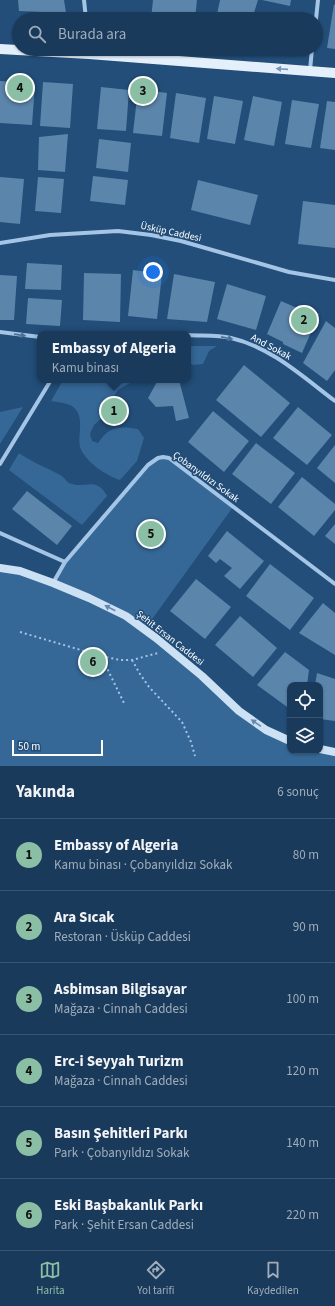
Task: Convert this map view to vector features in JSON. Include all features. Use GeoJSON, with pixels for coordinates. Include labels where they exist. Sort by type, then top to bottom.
{"type":"FeatureCollection","features":[{"type":"Feature","properties":{"kind":"main road"},"geometry":{"type":"LineString","coordinates":[[0,49],[12,49]]}},
{"type":"Feature","properties":{"kind":"main road"},"geometry":{"type":"LineString","coordinates":[[136,56],[335,73]]}},
{"type":"Feature","properties":{"kind":"main road","name":"Şehit Ersan Caddesi"},"geometry":{"type":"LineString","coordinates":[[0,568],[20,571],[54,583],[126,616],[202,676],[239,711],[266,730],[287,740]]}},
{"type":"Feature","properties":{"kind":"main road"},"geometry":{"type":"LineString","coordinates":[[323,750],[335,752]]}},
{"type":"Feature","properties":{"kind":"street"},"geometry":{"type":"LineString","coordinates":[[84,0],[85,12]]}},
{"type":"Feature","properties":{"kind":"street"},"geometry":{"type":"LineString","coordinates":[[317,12],[318,0]]}},
{"type":"Feature","properties":{"kind":"street"},"geometry":{"type":"LineString","coordinates":[[310,71],[311,56]]}},
{"type":"Feature","properties":{"kind":"street","name":"Üsküp Caddesi"},"geometry":{"type":"LineString","coordinates":[[0,243],[50,235],[118,231],[181,241],[290,272],[335,280]]}},
{"type":"Feature","properties":{"kind":"street"},"geometry":{"type":"LineString","coordinates":[[0,332],[37,337]]}},
{"type":"Feature","properties":{"kind":"street","name":"And Sokak"},"geometry":{"type":"LineString","coordinates":[[191,336],[216,336],[245,342],[274,356],[335,401]]}},
{"type":"Feature","properties":{"kind":"street"},"geometry":{"type":"LineString","coordinates":[[0,464],[49,383]]}},
{"type":"Feature","properties":{"kind":"street","name":"Çobanyıldızı Sokak"},"geometry":{"type":"LineString","coordinates":[[54,583],[64,562],[148,465],[163,457],[169,458],[335,584]]}},
{"type":"Feature","properties":{"kind":"street"},"geometry":{"type":"LineString","coordinates":[[0,533],[64,562]]}},
{"type":"Feature","properties":{"kind":"path"},"geometry":{"type":"LineString","coordinates":[[20,632],[101,656],[120,660],[132,660],[169,649]]}},
{"type":"Feature","properties":{"kind":"path"},"geometry":{"type":"LineString","coordinates":[[101,656],[124,703]]}},
{"type":"Feature","properties":{"kind":"path"},"geometry":{"type":"LineString","coordinates":[[132,660],[149,687],[182,722],[191,742],[195,756]]}},
{"type":"Feature","properties":{"kind":"shaded area"},"geometry":{"type":"Polygon","coordinates":[[[191,346],[217,346],[209,351],[203,364],[191,364],[191,346]]]}},
{"type":"Feature","properties":{"kind":"shaded area"},"geometry":{"type":"Polygon","coordinates":[[[61,383],[130,383],[118,390],[106,409],[105,415],[94,425],[90,434],[92,441],[98,443],[106,433],[111,430],[115,428],[126,428],[138,429],[144,438],[137,461],[120,480],[97,468],[83,453],[79,442],[80,420],[76,410],[70,405],[51,401],[61,383]]]}},
{"type":"Feature","properties":{"kind":"shaded area"},"geometry":{"type":"Polygon","coordinates":[[[23,407],[0,444],[0,412],[23,407]]]}},
{"type":"Feature","properties":{"kind":"shaded area"},"geometry":{"type":"Polygon","coordinates":[[[19,453],[29,460],[61,476],[69,483],[75,485],[90,484],[99,486],[107,496],[82,525],[9,470],[19,453]]]}},
{"type":"Feature","properties":{"kind":"shaded area"},"geometry":{"type":"Polygon","coordinates":[[[158,458],[169,458],[233,507],[145,629],[239,711],[287,739],[287,754],[323,754],[323,752],[335,752],[335,766],[0,766],[0,568],[53,583],[65,562],[148,465],[158,458]]]}},
{"type":"Feature","properties":{"kind":"building"},"geometry":{"type":"Polygon","coordinates":[[[18,0],[64,0],[66,12],[42,12],[19,11],[18,0]]]}},
{"type":"Feature","properties":{"kind":"building"},"geometry":{"type":"Polygon","coordinates":[[[153,0],[197,0],[196,12],[152,12],[153,0]]]}},
{"type":"Feature","properties":{"kind":"building"},"geometry":{"type":"Polygon","coordinates":[[[220,0],[258,0],[254,12],[217,12],[220,0]]]}},
{"type":"Feature","properties":{"kind":"building"},"geometry":{"type":"Polygon","coordinates":[[[262,0],[291,0],[290,6],[262,0]]]}},
{"type":"Feature","properties":{"kind":"building"},"geometry":{"type":"Polygon","coordinates":[[[334,4],[335,5],[335,49],[327,48],[334,4]]]}},
{"type":"Feature","properties":{"kind":"building"},"geometry":{"type":"Polygon","coordinates":[[[0,81],[35,84],[32,125],[0,123],[0,81]]]}},
{"type":"Feature","properties":{"kind":"building"},"geometry":{"type":"Polygon","coordinates":[[[43,82],[73,84],[70,128],[40,126],[43,82]]]}},
{"type":"Feature","properties":{"kind":"building"},"geometry":{"type":"Polygon","coordinates":[[[101,87],[129,90],[126,131],[97,129],[101,87]]]}},
{"type":"Feature","properties":{"kind":"building"},"geometry":{"type":"Polygon","coordinates":[[[138,89],[167,93],[162,136],[133,133],[138,89]]]}},
{"type":"Feature","properties":{"kind":"building"},"geometry":{"type":"Polygon","coordinates":[[[176,93],[206,98],[199,143],[170,138],[176,93]]]}},
{"type":"Feature","properties":{"kind":"building"},"geometry":{"type":"Polygon","coordinates":[[[214,96],[243,101],[235,144],[207,139],[214,96]]]}},
{"type":"Feature","properties":{"kind":"building"},"geometry":{"type":"Polygon","coordinates":[[[253,96],[282,102],[274,146],[244,140],[253,96]]]}},
{"type":"Feature","properties":{"kind":"building"},"geometry":{"type":"Polygon","coordinates":[[[292,100],[319,104],[311,148],[285,144],[292,100]]]}},
{"type":"Feature","properties":{"kind":"building"},"geometry":{"type":"Polygon","coordinates":[[[327,101],[335,102],[335,150],[320,148],[327,101]]]}},
{"type":"Feature","properties":{"kind":"building"},"geometry":{"type":"Polygon","coordinates":[[[68,134],[65,172],[38,170],[39,137],[68,134]]]}},
{"type":"Feature","properties":{"kind":"building"},"geometry":{"type":"Polygon","coordinates":[[[99,139],[131,143],[128,172],[96,168],[99,139]]]}},
{"type":"Feature","properties":{"kind":"building"},"geometry":{"type":"Polygon","coordinates":[[[93,176],[128,180],[125,205],[90,201],[93,176]]]}},
{"type":"Feature","properties":{"kind":"building"},"geometry":{"type":"Polygon","coordinates":[[[0,177],[24,179],[20,224],[0,222],[0,177]]]}},
{"type":"Feature","properties":{"kind":"building"},"geometry":{"type":"Polygon","coordinates":[[[38,177],[64,179],[61,213],[35,211],[38,177]]]}},
{"type":"Feature","properties":{"kind":"building"},"geometry":{"type":"Polygon","coordinates":[[[198,180],[258,195],[250,225],[191,210],[198,180]]]}},
{"type":"Feature","properties":{"kind":"building"},"geometry":{"type":"Polygon","coordinates":[[[303,201],[335,205],[335,248],[298,244],[303,201]]]}},
{"type":"Feature","properties":{"kind":"building"},"geometry":{"type":"Polygon","coordinates":[[[27,263],[62,265],[61,290],[25,289],[27,263]]]}},
{"type":"Feature","properties":{"kind":"building"},"geometry":{"type":"Polygon","coordinates":[[[133,270],[162,274],[157,319],[128,316],[133,270]]]}},
{"type":"Feature","properties":{"kind":"building"},"geometry":{"type":"Polygon","coordinates":[[[84,273],[121,274],[120,322],[83,320],[84,273]]]}},
{"type":"Feature","properties":{"kind":"building"},"geometry":{"type":"Polygon","coordinates":[[[174,274],[215,282],[207,322],[167,319],[174,274]]]}},
{"type":"Feature","properties":{"kind":"building"},"geometry":{"type":"Polygon","coordinates":[[[0,275],[17,276],[14,320],[0,320],[0,275]]]}},
{"type":"Feature","properties":{"kind":"building"},"geometry":{"type":"Polygon","coordinates":[[[227,284],[266,296],[256,330],[217,319],[227,284]]]}},
{"type":"Feature","properties":{"kind":"building"},"geometry":{"type":"Polygon","coordinates":[[[28,298],[62,300],[60,326],[26,324],[28,298]]]}},
{"type":"Feature","properties":{"kind":"building"},"geometry":{"type":"Polygon","coordinates":[[[281,301],[297,308],[299,305],[319,314],[302,353],[267,334],[281,301]]]}},
{"type":"Feature","properties":{"kind":"building"},"geometry":{"type":"Polygon","coordinates":[[[326,321],[335,328],[335,370],[327,381],[303,363],[326,321]]]}},
{"type":"Feature","properties":{"kind":"building"},"geometry":{"type":"Polygon","coordinates":[[[244,365],[290,403],[261,437],[216,400],[244,365]]]}},
{"type":"Feature","properties":{"kind":"building"},"geometry":{"type":"Polygon","coordinates":[[[156,383],[180,383],[189,418],[176,421],[173,406],[156,407],[148,398],[156,383]]]}},
{"type":"Feature","properties":{"kind":"building"},"geometry":{"type":"Polygon","coordinates":[[[298,407],[332,435],[307,465],[273,438],[298,407]]]}},
{"type":"Feature","properties":{"kind":"building"},"geometry":{"type":"Polygon","coordinates":[[[213,411],[249,441],[224,472],[188,442],[213,411]]]}},
{"type":"Feature","properties":{"kind":"building"},"geometry":{"type":"Polygon","coordinates":[[[256,443],[295,473],[271,504],[232,474],[256,443]]]}},
{"type":"Feature","properties":{"kind":"building"},"geometry":{"type":"Polygon","coordinates":[[[335,445],[335,483],[317,468],[335,445]]]}},
{"type":"Feature","properties":{"kind":"building"},"geometry":{"type":"Polygon","coordinates":[[[302,477],[335,504],[335,510],[314,536],[278,507],[302,477]]]}},
{"type":"Feature","properties":{"kind":"building"},"geometry":{"type":"Polygon","coordinates":[[[27,491],[72,526],[57,545],[12,509],[27,491]]]}},
{"type":"Feature","properties":{"kind":"building"},"geometry":{"type":"Polygon","coordinates":[[[335,524],[335,544],[325,536],[335,524]]]}},
{"type":"Feature","properties":{"kind":"building"},"geometry":{"type":"Polygon","coordinates":[[[227,531],[264,561],[240,589],[224,576],[232,568],[220,559],[216,563],[208,556],[227,531]]]}},
{"type":"Feature","properties":{"kind":"building"},"geometry":{"type":"Polygon","coordinates":[[[270,564],[314,598],[290,630],[246,596],[270,564]]]}},
{"type":"Feature","properties":{"kind":"building"},"geometry":{"type":"Polygon","coordinates":[[[196,579],[231,607],[205,639],[170,611],[196,579]]]}},
{"type":"Feature","properties":{"kind":"building"},"geometry":{"type":"Polygon","coordinates":[[[323,603],[335,613],[335,655],[299,633],[323,603]]]}},
{"type":"Feature","properties":{"kind":"building"},"geometry":{"type":"Polygon","coordinates":[[[240,616],[277,648],[253,677],[215,645],[240,616]]]}},
{"type":"Feature","properties":{"kind":"building"},"geometry":{"type":"Polygon","coordinates":[[[285,652],[309,670],[307,682],[287,682],[287,707],[257,685],[285,652]]]}},
{"type":"Feature","properties":{"kind":"building"},"geometry":{"type":"Polygon","coordinates":[[[317,673],[335,679],[335,721],[323,719],[323,682],[316,682],[317,673]]]}},
{"type":"Feature","properties":{"kind":"place","name":"Erc-i Seyyah Turizm"},"geometry":{"type":"Point","coordinates":[20,88]}},
{"type":"Feature","properties":{"kind":"place","name":"Asbimsan Bilgisayar"},"geometry":{"type":"Point","coordinates":[143,91]}},
{"type":"Feature","properties":{"kind":"place","name":"Ara Sıcak"},"geometry":{"type":"Point","coordinates":[304,320]}},
{"type":"Feature","properties":{"kind":"place","name":"Embassy of Algeria"},"geometry":{"type":"Point","coordinates":[114,411]}},
{"type":"Feature","properties":{"kind":"place","name":"Basın Şehitleri Parkı"},"geometry":{"type":"Point","coordinates":[151,534]}},
{"type":"Feature","properties":{"kind":"place","name":"Eski Başbakanlık Parkı"},"geometry":{"type":"Point","coordinates":[93,662]}}]}
